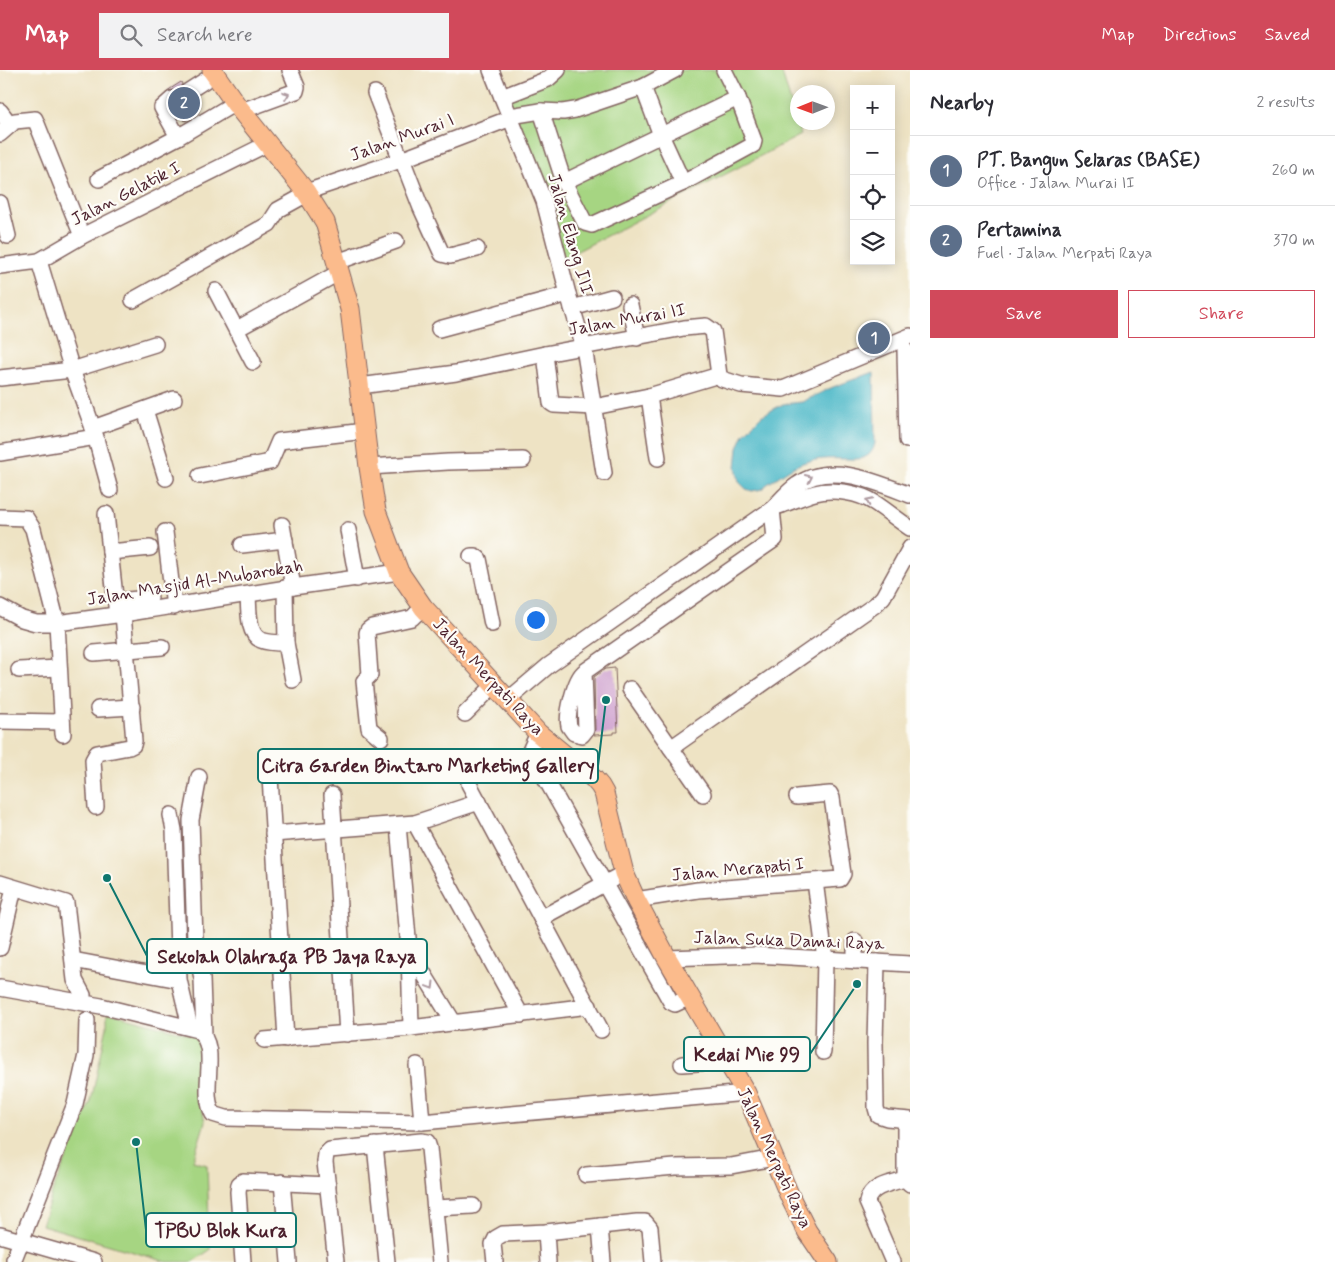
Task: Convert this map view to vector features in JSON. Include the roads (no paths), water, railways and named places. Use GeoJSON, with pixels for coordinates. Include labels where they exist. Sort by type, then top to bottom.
{"type":"FeatureCollection","features":[{"type":"Feature","properties":{"kind":"main road","name":"Jalan Merpati Raya"},"geometry":{"type":"LineString","coordinates":[[213,72],[266,144],[307,193],[325,222],[350,309],[376,511],[398,572],[423,607],[538,733],[600,786],[604,793],[624,873],[636,900],[667,958],[746,1093],[791,1199],[807,1231],[828,1262]]}},
{"type":"Feature","properties":{"kind":"street"},"geometry":{"type":"LineString","coordinates":[[99,179],[238,107],[296,91],[297,87],[290,70]]}},
{"type":"Feature","properties":{"kind":"street","name":"Jalan Elang III"},"geometry":{"type":"LineString","coordinates":[[491,70],[544,201],[584,347],[604,473]]}},
{"type":"Feature","properties":{"kind":"street"},"geometry":{"type":"LineString","coordinates":[[502,98],[548,79],[558,70]]}},
{"type":"Feature","properties":{"kind":"street","name":"Jalan Murai I"},"geometry":{"type":"LineString","coordinates":[[132,300],[269,224],[278,210],[307,193],[510,117],[542,111],[563,112],[575,110],[643,87],[675,70]]}},
{"type":"Feature","properties":{"kind":"street"},"geometry":{"type":"LineString","coordinates":[[542,111],[564,182],[585,223],[592,225],[683,183],[754,144],[738,98],[724,70]]}},
{"type":"Feature","properties":{"kind":"street"},"geometry":{"type":"LineString","coordinates":[[187,92],[213,72]]}},
{"type":"Feature","properties":{"kind":"street"},"geometry":{"type":"LineString","coordinates":[[643,87],[661,135],[683,183]]}},
{"type":"Feature","properties":{"kind":"street"},"geometry":{"type":"LineString","coordinates":[[375,93],[421,208],[442,254],[450,256],[477,249]]}},
{"type":"Feature","properties":{"kind":"street"},"geometry":{"type":"LineString","coordinates":[[564,182],[738,98]]}},
{"type":"Feature","properties":{"kind":"street"},"geometry":{"type":"LineString","coordinates":[[172,99],[162,108],[178,137]]}},
{"type":"Feature","properties":{"kind":"street"},"geometry":{"type":"LineString","coordinates":[[0,134],[15,122],[35,120],[82,236]]}},
{"type":"Feature","properties":{"kind":"street","name":"Jalan Gelatik I"},"geometry":{"type":"LineString","coordinates":[[0,266],[39,261],[82,236],[266,144]]}},
{"type":"Feature","properties":{"kind":"street"},"geometry":{"type":"LineString","coordinates":[[0,203],[8,236]]}},
{"type":"Feature","properties":{"kind":"street"},"geometry":{"type":"LineString","coordinates":[[236,329],[339,267],[396,241]]}},
{"type":"Feature","properties":{"kind":"street"},"geometry":{"type":"LineString","coordinates":[[39,261],[72,370],[95,433],[110,490]]}},
{"type":"Feature","properties":{"kind":"street"},"geometry":{"type":"LineString","coordinates":[[216,291],[253,362]]}},
{"type":"Feature","properties":{"kind":"street"},"geometry":{"type":"LineString","coordinates":[[439,329],[570,301],[612,297]]}},
{"type":"Feature","properties":{"kind":"street"},"geometry":{"type":"LineString","coordinates":[[630,305],[637,338]]}},
{"type":"Feature","properties":{"kind":"street","name":"Jalan Murai II"},"geometry":{"type":"LineString","coordinates":[[360,386],[456,373],[684,328],[706,326],[713,331],[719,375]]}},
{"type":"Feature","properties":{"kind":"street"},"geometry":{"type":"LineString","coordinates":[[546,354],[551,403],[554,405],[594,407],[649,396],[719,375],[722,379],[741,385],[783,389],[910,336]]}},
{"type":"Feature","properties":{"kind":"street"},"geometry":{"type":"LineString","coordinates":[[0,378],[72,370],[154,344]]}},
{"type":"Feature","properties":{"kind":"street"},"geometry":{"type":"LineString","coordinates":[[905,350],[908,391],[907,440]]}},
{"type":"Feature","properties":{"kind":"street"},"geometry":{"type":"LineString","coordinates":[[649,396],[658,458]]}},
{"type":"Feature","properties":{"kind":"street"},"geometry":{"type":"LineString","coordinates":[[0,453],[95,433],[174,399]]}},
{"type":"Feature","properties":{"kind":"street"},"geometry":{"type":"LineString","coordinates":[[145,410],[166,478]]}},
{"type":"Feature","properties":{"kind":"street"},"geometry":{"type":"LineString","coordinates":[[200,476],[270,462],[279,441],[365,431]]}},
{"type":"Feature","properties":{"kind":"street"},"geometry":{"type":"LineString","coordinates":[[369,467],[523,460]]}},
{"type":"Feature","properties":{"kind":"street"},"geometry":{"type":"LineString","coordinates":[[835,492],[836,473]]}},
{"type":"Feature","properties":{"kind":"street"},"geometry":{"type":"LineString","coordinates":[[508,700],[548,666],[772,509],[796,485],[816,475],[836,473],[876,481],[910,495]]}},
{"type":"Feature","properties":{"kind":"street"},"geometry":{"type":"LineString","coordinates":[[772,509],[816,492],[857,495],[874,502],[910,528]]}},
{"type":"Feature","properties":{"kind":"street"},"geometry":{"type":"LineString","coordinates":[[584,672],[775,539],[772,509]]}},
{"type":"Feature","properties":{"kind":"street"},"geometry":{"type":"LineString","coordinates":[[96,807],[94,756],[97,753],[129,748],[133,745],[134,741],[127,650],[110,552],[106,514]]}},
{"type":"Feature","properties":{"kind":"street"},"geometry":{"type":"LineString","coordinates":[[0,517],[26,518],[33,529],[57,623],[62,728],[0,721]]}},
{"type":"Feature","properties":{"kind":"street"},"geometry":{"type":"LineString","coordinates":[[348,530],[357,579]]}},
{"type":"Feature","properties":{"kind":"street"},"geometry":{"type":"LineString","coordinates":[[165,532],[174,607]]}},
{"type":"Feature","properties":{"kind":"street"},"geometry":{"type":"LineString","coordinates":[[242,545],[283,532],[289,588],[286,644],[292,680]]}},
{"type":"Feature","properties":{"kind":"street"},"geometry":{"type":"LineString","coordinates":[[110,552],[150,548]]}},
{"type":"Feature","properties":{"kind":"street"},"geometry":{"type":"LineString","coordinates":[[671,748],[875,606],[883,597],[910,548]]}},
{"type":"Feature","properties":{"kind":"street"},"geometry":{"type":"LineString","coordinates":[[471,556],[476,556],[478,559],[492,624]]}},
{"type":"Feature","properties":{"kind":"street","name":"Jalan Masjid Al-Mubarokah"},"geometry":{"type":"LineString","coordinates":[[0,607],[22,619],[36,623],[57,623],[119,610],[174,607],[398,572]]}},
{"type":"Feature","properties":{"kind":"street"},"geometry":{"type":"LineString","coordinates":[[248,595],[251,627],[254,635],[261,640],[286,644]]}},
{"type":"Feature","properties":{"kind":"street"},"geometry":{"type":"LineString","coordinates":[[119,610],[150,598]]}},
{"type":"Feature","properties":{"kind":"street"},"geometry":{"type":"LineString","coordinates":[[381,738],[369,726],[364,680],[370,676],[367,633],[372,627],[412,618],[423,607]]}},
{"type":"Feature","properties":{"kind":"street"},"geometry":{"type":"LineString","coordinates":[[603,627],[618,649]]}},
{"type":"Feature","properties":{"kind":"street"},"geometry":{"type":"LineString","coordinates":[[582,642],[597,664]]}},
{"type":"Feature","properties":{"kind":"street"},"geometry":{"type":"LineString","coordinates":[[94,653],[162,647]]}},
{"type":"Feature","properties":{"kind":"street"},"geometry":{"type":"LineString","coordinates":[[19,670],[59,668]]}},
{"type":"Feature","properties":{"kind":"street"},"geometry":{"type":"LineString","coordinates":[[465,714],[494,685]]}},
{"type":"Feature","properties":{"kind":"street"},"geometry":{"type":"LineString","coordinates":[[630,689],[703,794]]}},
{"type":"Feature","properties":{"kind":"street"},"geometry":{"type":"LineString","coordinates":[[98,709],[132,707]]}},
{"type":"Feature","properties":{"kind":"street"},"geometry":{"type":"LineString","coordinates":[[538,733],[530,751],[671,1002],[676,1004],[690,997]]}},
{"type":"Feature","properties":{"kind":"street"},"geometry":{"type":"LineString","coordinates":[[199,777],[191,820],[195,940],[202,979],[204,1035],[209,1052],[207,1086],[210,1107],[213,1114],[218,1117],[422,1122],[746,1093]]}},
{"type":"Feature","properties":{"kind":"street"},"geometry":{"type":"LineString","coordinates":[[270,777],[286,1038]]}},
{"type":"Feature","properties":{"kind":"street"},"geometry":{"type":"LineString","coordinates":[[469,784],[601,1030]]}},
{"type":"Feature","properties":{"kind":"street","name":"Jalan Merapati I"},"geometry":{"type":"LineString","coordinates":[[636,900],[698,890],[840,879],[843,877],[830,794],[797,797]]}},
{"type":"Feature","properties":{"kind":"street"},"geometry":{"type":"LineString","coordinates":[[332,795],[347,1034]]}},
{"type":"Feature","properties":{"kind":"street"},"geometry":{"type":"LineString","coordinates":[[273,834],[416,824],[479,802]]}},
{"type":"Feature","properties":{"kind":"street"},"geometry":{"type":"LineString","coordinates":[[171,815],[174,830],[179,980],[190,1027]]}},
{"type":"Feature","properties":{"kind":"street"},"geometry":{"type":"LineString","coordinates":[[416,824],[521,1015]]}},
{"type":"Feature","properties":{"kind":"street"},"geometry":{"type":"LineString","coordinates":[[398,825],[406,938],[409,949],[411,1028]]}},
{"type":"Feature","properties":{"kind":"street"},"geometry":{"type":"LineString","coordinates":[[541,918],[624,873]]}},
{"type":"Feature","properties":{"kind":"street"},"geometry":{"type":"LineString","coordinates":[[815,881],[825,959],[823,1052]]}},
{"type":"Feature","properties":{"kind":"street"},"geometry":{"type":"LineString","coordinates":[[0,948],[7,886],[66,903],[76,980],[83,995]]}},
{"type":"Feature","properties":{"kind":"street"},"geometry":{"type":"LineString","coordinates":[[855,941],[855,961]]}},
{"type":"Feature","properties":{"kind":"street"},"geometry":{"type":"LineString","coordinates":[[409,949],[454,1023]]}},
{"type":"Feature","properties":{"kind":"street","name":"Jalan Suka Damai Raya"},"geometry":{"type":"LineString","coordinates":[[667,958],[755,956],[910,964]]}},
{"type":"Feature","properties":{"kind":"street"},"geometry":{"type":"LineString","coordinates":[[74,960],[179,980]]}},
{"type":"Feature","properties":{"kind":"street"},"geometry":{"type":"LineString","coordinates":[[877,962],[876,1108],[878,1115],[907,1124],[907,1181],[876,1188],[868,1195],[867,1202],[893,1262]]}},
{"type":"Feature","properties":{"kind":"street"},"geometry":{"type":"LineString","coordinates":[[0,988],[101,1006],[190,1027],[204,1035]]}},
{"type":"Feature","properties":{"kind":"street"},"geometry":{"type":"LineString","coordinates":[[264,1040],[411,1028],[589,1006]]}},
{"type":"Feature","properties":{"kind":"street"},"geometry":{"type":"LineString","coordinates":[[12,1259],[75,1104],[86,1055],[87,1020]]}},
{"type":"Feature","properties":{"kind":"street"},"geometry":{"type":"LineString","coordinates":[[682,1064],[728,1061]]}},
{"type":"Feature","properties":{"kind":"street"},"geometry":{"type":"LineString","coordinates":[[417,1064],[422,1122]]}},
{"type":"Feature","properties":{"kind":"street"},"geometry":{"type":"LineString","coordinates":[[336,1262],[325,1162],[326,1154],[330,1150],[421,1141],[427,1142],[429,1148],[440,1262]]}},
{"type":"Feature","properties":{"kind":"street"},"geometry":{"type":"LineString","coordinates":[[375,1146],[387,1262]]}},
{"type":"Feature","properties":{"kind":"street"},"geometry":{"type":"LineString","coordinates":[[586,1175],[675,1167],[732,1166],[774,1158]]}},
{"type":"Feature","properties":{"kind":"street"},"geometry":{"type":"LineString","coordinates":[[244,1262],[238,1192],[239,1184],[243,1180],[328,1185]]}},
{"type":"Feature","properties":{"kind":"street"},"geometry":{"type":"LineString","coordinates":[[282,1182],[289,1262]]}},
{"type":"Feature","properties":{"kind":"street"},"geometry":{"type":"LineString","coordinates":[[435,1208],[473,1206]]}},
{"type":"Feature","properties":{"kind":"street"},"geometry":{"type":"LineString","coordinates":[[495,1262],[493,1244],[496,1238],[503,1234],[546,1232],[645,1222],[650,1228],[653,1262]]}},
{"type":"Feature","properties":{"kind":"street"},"geometry":{"type":"LineString","coordinates":[[600,1226],[603,1262]]}},
{"type":"Feature","properties":{"kind":"street"},"geometry":{"type":"LineString","coordinates":[[546,1232],[548,1262]]}},
{"type":"Feature","properties":{"kind":"street"},"geometry":{"type":"LineString","coordinates":[[0,1235],[94,1262]]}},
{"type":"Feature","properties":{"kind":"water"},"geometry":{"type":"Polygon","coordinates":[[[874,372],[875,443],[870,454],[857,459],[810,461],[795,466],[763,489],[752,491],[746,489],[739,482],[736,467],[738,448],[744,433],[761,416],[783,404],[802,402],[833,387],[874,372]]]}},
{"type":"Feature","properties":{"kind":"place","name":"Pertamina"},"geometry":{"type":"Point","coordinates":[184,103]}},
{"type":"Feature","properties":{"kind":"place","name":"PT. Bangun Selaras (BASE)"},"geometry":{"type":"Point","coordinates":[874,338]}},
{"type":"Feature","properties":{"kind":"place","name":"Citra Garden Bintaro Marketing Gallery"},"geometry":{"type":"Point","coordinates":[606,700]}},
{"type":"Feature","properties":{"kind":"place","name":"Sekolah Olahraga PB Jaya Raya"},"geometry":{"type":"Point","coordinates":[107,878]}},
{"type":"Feature","properties":{"kind":"place","name":"Kedai Mie 99"},"geometry":{"type":"Point","coordinates":[857,984]}},
{"type":"Feature","properties":{"kind":"place","name":"TPBU Blok Kura"},"geometry":{"type":"Point","coordinates":[136,1142]}}]}
